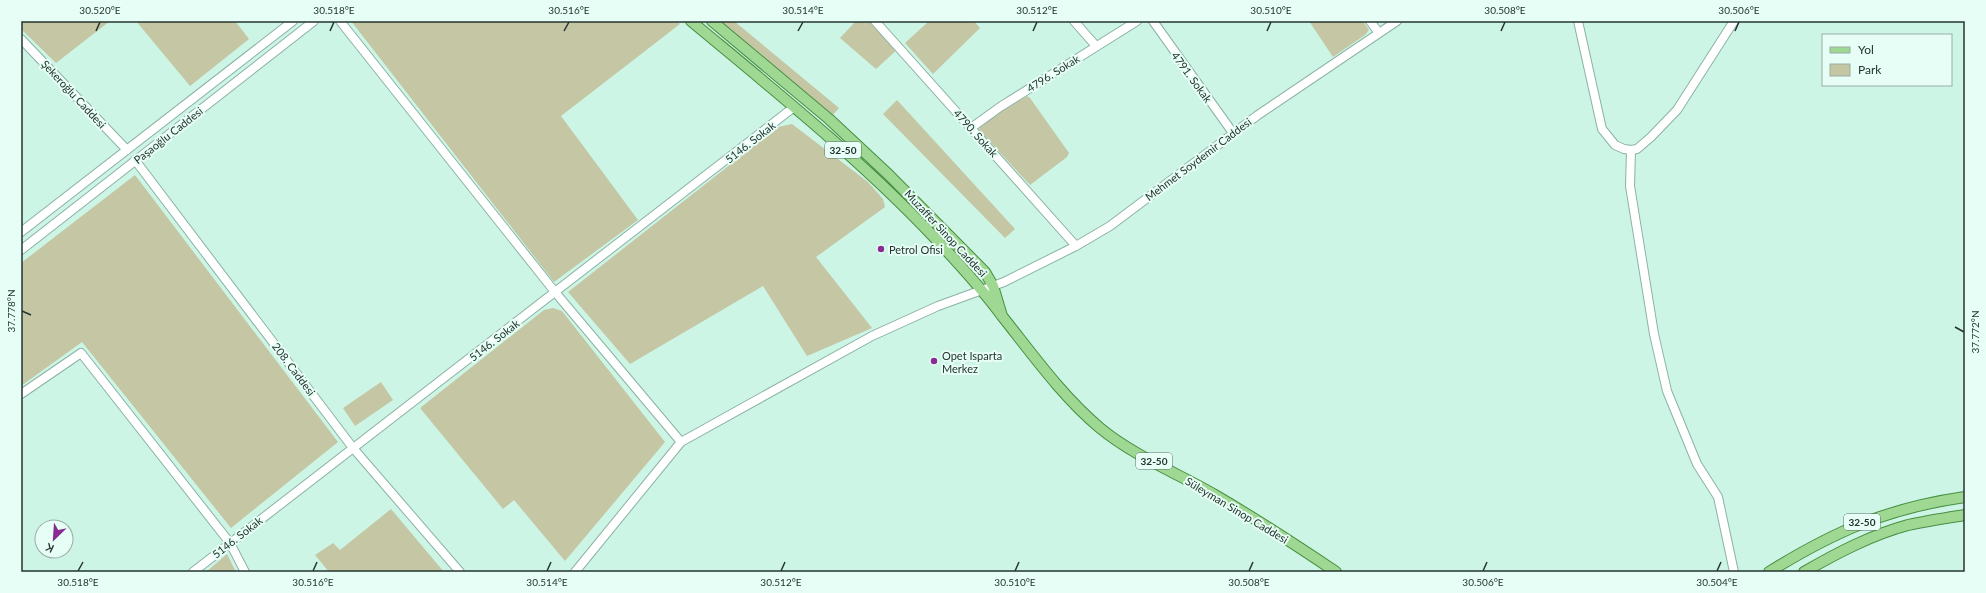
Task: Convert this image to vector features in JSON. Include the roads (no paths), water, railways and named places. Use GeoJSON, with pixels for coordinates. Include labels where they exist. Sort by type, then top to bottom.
{"type":"FeatureCollection","features":[{"type":"Feature","properties":{"kind":"main road","name":"Muzaffer Sinop Caddesi"},"geometry":{"type":"LineString","coordinates":[[692,21],[894,196],[983,290],[1002,316]]}},
{"type":"Feature","properties":{"kind":"main road","name":"Muzaffer Sinop Caddesi"},"geometry":{"type":"LineString","coordinates":[[712,21],[829,119],[894,179],[985,272],[993,286],[1002,316]]}},
{"type":"Feature","properties":{"kind":"main road","name":"Süleyman Sinop Caddesi"},"geometry":{"type":"LineString","coordinates":[[1002,316],[1066,396],[1101,429],[1128,447],[1215,495],[1290,541],[1336,572]]}},
{"type":"Feature","properties":{"kind":"main road","name":"32-50"},"geometry":{"type":"LineString","coordinates":[[1769,572],[1814,546],[1874,517],[1914,505],[1965,497]]}},
{"type":"Feature","properties":{"kind":"main road","name":"32-50"},"geometry":{"type":"LineString","coordinates":[[1804,572],[1860,542],[1887,532],[1918,523],[1965,515]]}},
{"type":"Feature","properties":{"kind":"street","name":"Paşaoğlu Caddesi"},"geometry":{"type":"LineString","coordinates":[[21,232],[293,21]]}},
{"type":"Feature","properties":{"kind":"street","name":"Paşaoğlu Caddesi"},"geometry":{"type":"LineString","coordinates":[[21,250],[314,21]]}},
{"type":"Feature","properties":{"kind":"street"},"geometry":{"type":"LineString","coordinates":[[340,21],[555,292],[681,442],[575,572]]}},
{"type":"Feature","properties":{"kind":"street","name":"4790. Sokak"},"geometry":{"type":"LineString","coordinates":[[875,21],[1076,246]]}},
{"type":"Feature","properties":{"kind":"street"},"geometry":{"type":"LineString","coordinates":[[1074,21],[1096,46]]}},
{"type":"Feature","properties":{"kind":"street","name":"4796. Sokak"},"geometry":{"type":"LineString","coordinates":[[971,128],[996,109],[1137,21]]}},
{"type":"Feature","properties":{"kind":"street","name":"4791. Sokak"},"geometry":{"type":"LineString","coordinates":[[1153,21],[1233,133]]}},
{"type":"Feature","properties":{"kind":"street"},"geometry":{"type":"LineString","coordinates":[[1370,21],[1379,33]]}},
{"type":"Feature","properties":{"kind":"street","name":"Mehmet Soydemir Caddesi"},"geometry":{"type":"LineString","coordinates":[[681,442],[878,333],[938,306],[993,286],[1076,246],[1114,223],[1233,133],[1306,81],[1397,21]]}},
{"type":"Feature","properties":{"kind":"street"},"geometry":{"type":"LineString","coordinates":[[1578,21],[1602,129],[1615,145],[1631,150],[1637,149],[1652,137],[1677,110],[1734,21]]}},
{"type":"Feature","properties":{"kind":"street","name":"Şekeroğlu Caddesi"},"geometry":{"type":"LineString","coordinates":[[21,39],[127,150]]}},
{"type":"Feature","properties":{"kind":"street","name":"5146. Sokak"},"geometry":{"type":"LineString","coordinates":[[193,572],[794,108]]}},
{"type":"Feature","properties":{"kind":"street"},"geometry":{"type":"LineString","coordinates":[[1631,150],[1630,186],[1654,334],[1667,391],[1697,464],[1718,497],[1734,572]]}},
{"type":"Feature","properties":{"kind":"street","name":"208. Caddesi"},"geometry":{"type":"LineString","coordinates":[[136,160],[354,448],[460,572]]}},
{"type":"Feature","properties":{"kind":"street"},"geometry":{"type":"LineString","coordinates":[[21,394],[81,354],[230,542],[245,572]]}},
{"type":"Feature","properties":{"kind":"place","name":"Petrol Ofisi"},"geometry":{"type":"Point","coordinates":[881,249]}},
{"type":"Feature","properties":{"kind":"place","name":"Opet Isparta Merkez"},"geometry":{"type":"Point","coordinates":[934,361]}}]}
